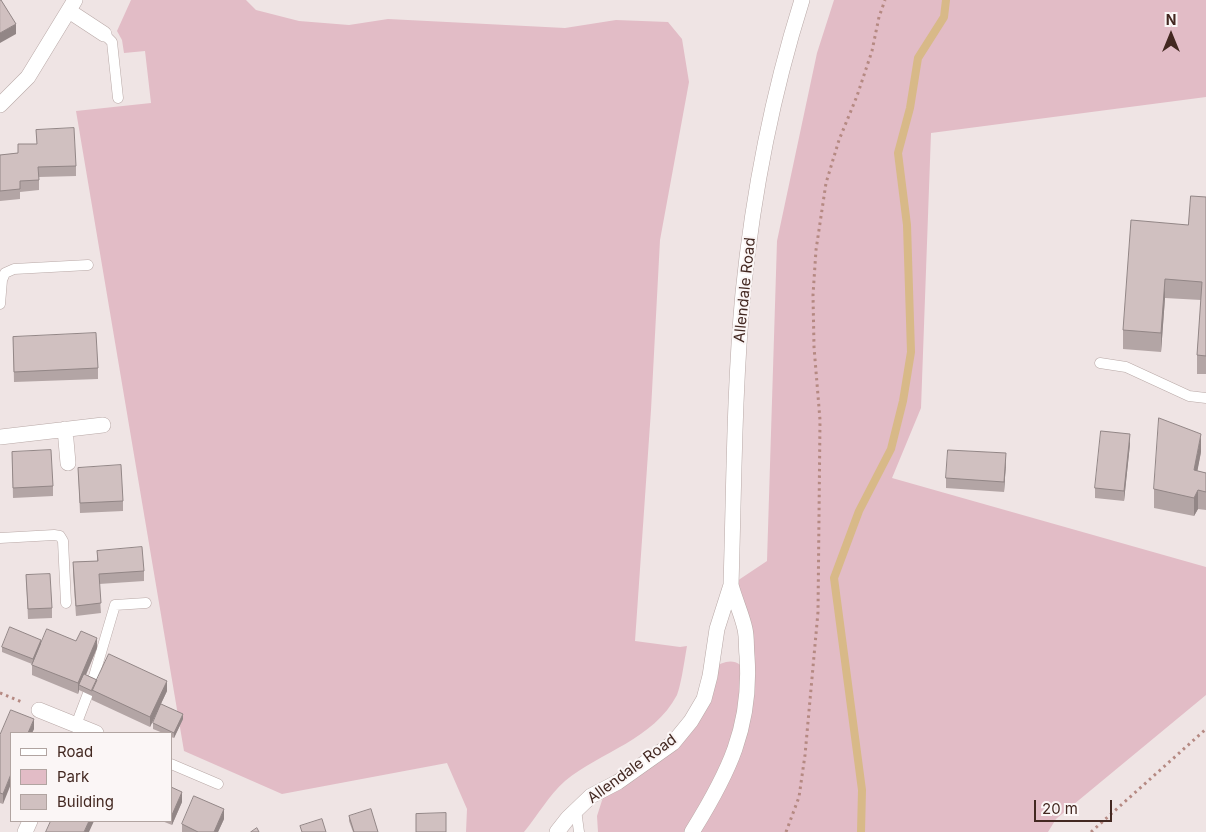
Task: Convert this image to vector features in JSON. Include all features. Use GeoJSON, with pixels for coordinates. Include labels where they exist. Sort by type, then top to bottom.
{"type":"FeatureCollection","features":[{"type":"Feature","properties":{"kind":"street","name":"Allendale Road"},"geometry":{"type":"LineString","coordinates":[[557,832],[591,796],[618,782],[673,743],[691,721],[704,699],[710,676],[717,629],[731,586],[736,422],[743,294],[753,215],[765,145],[802,0]]}},
{"type":"Feature","properties":{"kind":"street"},"geometry":{"type":"LineString","coordinates":[[0,105],[28,76],[72,6],[104,34]]}},
{"type":"Feature","properties":{"kind":"street"},"geometry":{"type":"LineString","coordinates":[[0,437],[103,425]]}},
{"type":"Feature","properties":{"kind":"street"},"geometry":{"type":"LineString","coordinates":[[65,429],[68,463]]}},
{"type":"Feature","properties":{"kind":"street","name":"Allendale Road"},"geometry":{"type":"LineString","coordinates":[[692,832],[728,770],[742,730],[749,678],[745,629],[731,586]]}},
{"type":"Feature","properties":{"kind":"street"},"geometry":{"type":"LineString","coordinates":[[38,710],[71,727],[92,732]]}},
{"type":"Feature","properties":{"kind":"lane"},"geometry":{"type":"LineString","coordinates":[[104,34],[112,42],[118,98]]}},
{"type":"Feature","properties":{"kind":"lane"},"geometry":{"type":"LineString","coordinates":[[0,304],[2,280],[5,273],[14,269],[88,265]]}},
{"type":"Feature","properties":{"kind":"lane"},"geometry":{"type":"LineString","coordinates":[[1100,363],[1126,367],[1189,396],[1206,398]]}},
{"type":"Feature","properties":{"kind":"lane"},"geometry":{"type":"LineString","coordinates":[[0,538],[60,536],[63,541],[66,603]]}},
{"type":"Feature","properties":{"kind":"lane"},"geometry":{"type":"LineString","coordinates":[[71,727],[92,683],[115,605],[146,603]]}},
{"type":"Feature","properties":{"kind":"lane"},"geometry":{"type":"LineString","coordinates":[[172,764],[218,784]]}},
{"type":"Feature","properties":{"kind":"lane"},"geometry":{"type":"LineString","coordinates":[[576,810],[579,832]]}},
{"type":"Feature","properties":{"kind":"path"},"geometry":{"type":"LineString","coordinates":[[786,832],[799,797],[805,755],[818,612],[820,420],[814,347],[813,295],[816,250],[826,183],[839,140],[872,51],[885,0]]}},
{"type":"Feature","properties":{"kind":"path"},"geometry":{"type":"LineString","coordinates":[[1091,832],[1206,729]]}},
{"type":"Feature","properties":{"kind":"green space"},"geometry":{"type":"Polygon","coordinates":[[[131,0],[246,0],[256,10],[299,21],[349,25],[388,19],[565,28],[616,20],[668,22],[682,39],[689,82],[660,240],[651,410],[635,641],[680,647],[687,646],[681,678],[677,695],[655,723],[626,744],[595,761],[565,781],[524,832],[466,832],[467,809],[447,763],[282,794],[184,751],[76,111],[151,103],[145,51],[124,53],[122,40],[117,31],[131,0]]]}},
{"type":"Feature","properties":{"kind":"green space"},"geometry":{"type":"Polygon","coordinates":[[[834,0],[1206,0],[1206,97],[931,133],[921,408],[892,478],[1206,567],[1206,695],[1056,819],[1048,832],[598,832],[597,816],[606,788],[673,743],[711,669],[722,663],[732,662],[741,665],[748,676],[731,585],[767,561],[777,241],[817,53],[834,0]]]}},
{"type":"Feature","properties":{"kind":"building"},"geometry":{"type":"Polygon","coordinates":[[[0,0],[16,24],[0,33],[0,0]]]}},
{"type":"Feature","properties":{"kind":"building"},"geometry":{"type":"Polygon","coordinates":[[[74,128],[76,166],[38,167],[39,180],[20,181],[20,189],[0,191],[0,155],[18,153],[18,144],[37,144],[36,130],[74,128]]]}},
{"type":"Feature","properties":{"kind":"building"},"geometry":{"type":"Polygon","coordinates":[[[1191,196],[1206,197],[1206,356],[1197,355],[1202,282],[1165,279],[1161,333],[1123,330],[1131,220],[1188,225],[1191,196]]]}},
{"type":"Feature","properties":{"kind":"building"},"geometry":{"type":"Polygon","coordinates":[[[96,333],[98,368],[14,372],[13,337],[96,333]]]}},
{"type":"Feature","properties":{"kind":"building"},"geometry":{"type":"Polygon","coordinates":[[[1159,418],[1201,434],[1194,470],[1206,473],[1206,492],[1198,490],[1194,498],[1154,489],[1159,418]]]}},
{"type":"Feature","properties":{"kind":"building"},"geometry":{"type":"Polygon","coordinates":[[[1101,431],[1130,434],[1124,491],[1095,488],[1101,431]]]}},
{"type":"Feature","properties":{"kind":"building"},"geometry":{"type":"Polygon","coordinates":[[[51,450],[53,486],[13,488],[12,452],[51,450]]]}},
{"type":"Feature","properties":{"kind":"building"},"geometry":{"type":"Polygon","coordinates":[[[948,450],[1006,453],[1004,482],[946,478],[948,450]]]}},
{"type":"Feature","properties":{"kind":"building"},"geometry":{"type":"Polygon","coordinates":[[[121,465],[123,501],[80,503],[78,468],[121,465]]]}},
{"type":"Feature","properties":{"kind":"building"},"geometry":{"type":"Polygon","coordinates":[[[142,547],[144,571],[99,574],[101,603],[76,606],[73,562],[98,561],[97,551],[142,547]]]}},
{"type":"Feature","properties":{"kind":"building"},"geometry":{"type":"Polygon","coordinates":[[[50,574],[52,608],[28,609],[26,575],[50,574]]]}},
{"type":"Feature","properties":{"kind":"building"},"geometry":{"type":"Polygon","coordinates":[[[10,627],[41,640],[33,659],[2,647],[10,627]]]}},
{"type":"Feature","properties":{"kind":"building"},"geometry":{"type":"Polygon","coordinates":[[[47,629],[76,641],[81,631],[97,638],[78,683],[32,665],[47,629]]]}},
{"type":"Feature","properties":{"kind":"building"},"geometry":{"type":"Polygon","coordinates":[[[109,654],[167,681],[150,717],[92,690],[109,654]]]}},
{"type":"Feature","properties":{"kind":"building"},"geometry":{"type":"Polygon","coordinates":[[[84,674],[97,680],[92,691],[79,685],[84,674]]]}},
{"type":"Feature","properties":{"kind":"building"},"geometry":{"type":"Polygon","coordinates":[[[161,704],[183,714],[174,733],[153,723],[161,704]]]}},
{"type":"Feature","properties":{"kind":"building"},"geometry":{"type":"Polygon","coordinates":[[[11,710],[34,719],[28,732],[10,732],[10,776],[3,794],[0,793],[0,735],[11,710]]]}},
{"type":"Feature","properties":{"kind":"building"},"geometry":{"type":"Polygon","coordinates":[[[172,787],[182,792],[172,815],[172,787]]]}},
{"type":"Feature","properties":{"kind":"building"},"geometry":{"type":"Polygon","coordinates":[[[194,796],[224,809],[214,832],[198,832],[182,824],[194,796]]]}},
{"type":"Feature","properties":{"kind":"building"},"geometry":{"type":"Polygon","coordinates":[[[371,809],[378,832],[354,832],[349,816],[371,809]]]}},
{"type":"Feature","properties":{"kind":"building"},"geometry":{"type":"Polygon","coordinates":[[[446,813],[446,832],[416,832],[416,814],[446,813]]]}},
{"type":"Feature","properties":{"kind":"building"},"geometry":{"type":"Polygon","coordinates":[[[322,819],[326,832],[302,832],[300,826],[322,819]]]}},
{"type":"Feature","properties":{"kind":"building"},"geometry":{"type":"Polygon","coordinates":[[[51,822],[89,822],[84,832],[46,832],[51,822]]]}},
{"type":"Feature","properties":{"kind":"building"},"geometry":{"type":"Polygon","coordinates":[[[257,828],[259,832],[251,832],[257,828]]]}},
{"type":"Feature","properties":{"kind":"waterway"},"geometry":{"type":"LineString","coordinates":[[861,832],[862,790],[834,578],[859,511],[891,449],[903,401],[911,352],[907,225],[898,153],[910,108],[918,58],[944,17],[946,0]]}}]}
